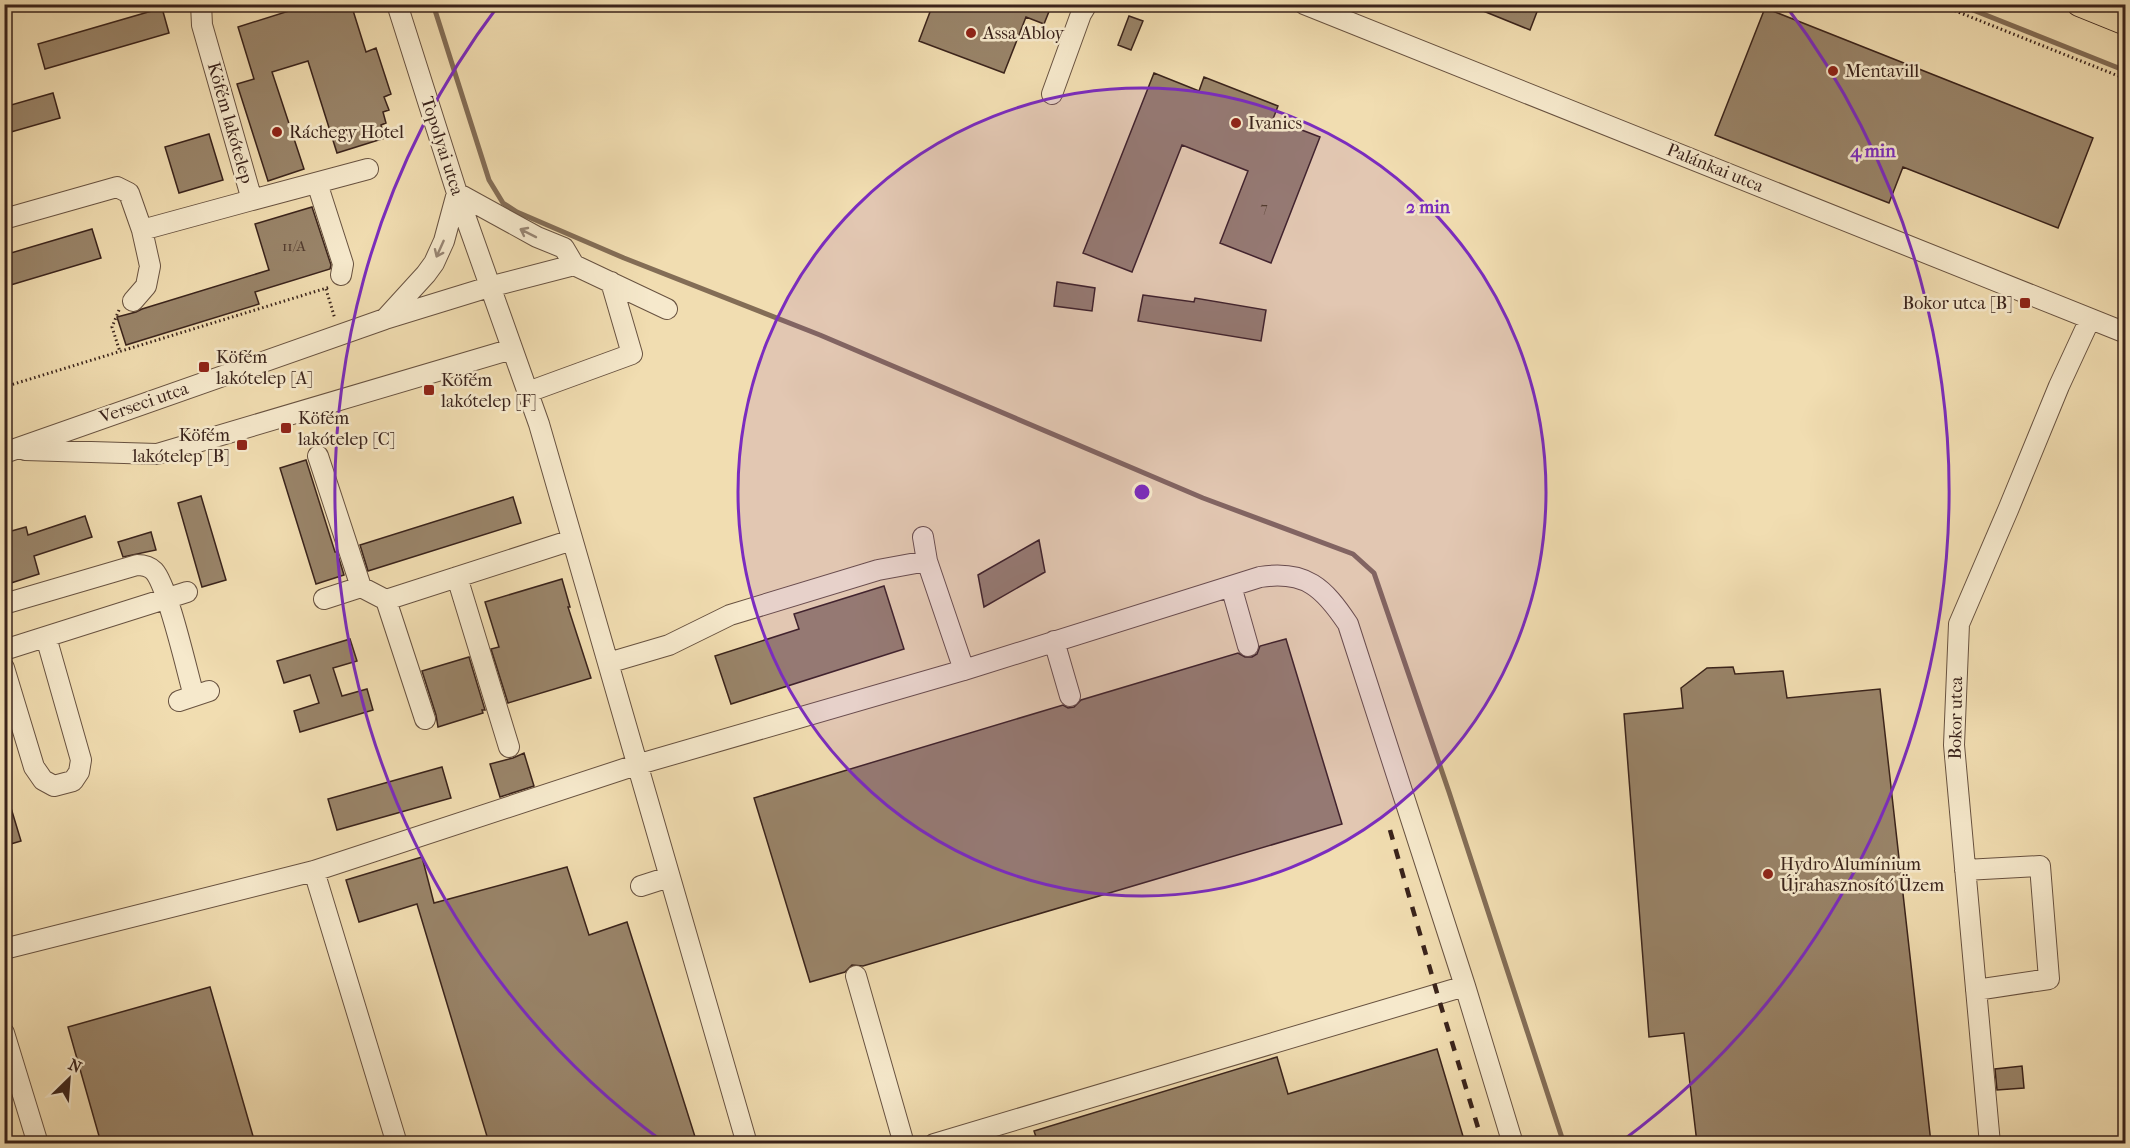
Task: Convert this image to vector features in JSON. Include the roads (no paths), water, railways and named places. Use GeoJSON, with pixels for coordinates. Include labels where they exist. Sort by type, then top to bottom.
{"type":"FeatureCollection","features":[{"type":"Feature","properties":{"kind":"main road"},"geometry":{"type":"LineString","coordinates":[[2079,4],[2126,23]]}},
{"type":"Feature","properties":{"kind":"street","name":"Köfém lakótelep"},"geometry":{"type":"LineString","coordinates":[[142,230],[252,200],[202,25],[201,4]]}},
{"type":"Feature","properties":{"kind":"street","name":"Topolyai utca"},"geometry":{"type":"LineString","coordinates":[[397,4],[457,193],[528,392],[747,1143]]}},
{"type":"Feature","properties":{"kind":"street"},"geometry":{"type":"LineString","coordinates":[[1052,94],[1081,14],[1087,4]]}},
{"type":"Feature","properties":{"kind":"street","name":"Palánkai utca"},"geometry":{"type":"LineString","coordinates":[[1304,4],[2126,333]]}},
{"type":"Feature","properties":{"kind":"street"},"geometry":{"type":"LineString","coordinates":[[252,200],[368,169]]}},
{"type":"Feature","properties":{"kind":"street"},"geometry":{"type":"LineString","coordinates":[[317,183],[344,264],[341,275]]}},
{"type":"Feature","properties":{"kind":"street"},"geometry":{"type":"LineString","coordinates":[[4,219],[117,187],[129,193],[142,230],[150,266],[146,286],[133,301]]}},
{"type":"Feature","properties":{"kind":"street"},"geometry":{"type":"LineString","coordinates":[[385,320],[434,263],[444,241],[457,193],[512,224],[564,248],[574,265],[666,309]]}},
{"type":"Feature","properties":{"kind":"street","name":"Verseci utca"},"geometry":{"type":"LineString","coordinates":[[9,451],[385,320],[489,287],[574,265]]}},
{"type":"Feature","properties":{"kind":"street"},"geometry":{"type":"LineString","coordinates":[[528,392],[632,354],[611,282]]}},
{"type":"Feature","properties":{"kind":"street","name":"Bokor utca"},"geometry":{"type":"LineString","coordinates":[[1990,1143],[1954,745],[1959,624],[2059,386],[2090,319]]}},
{"type":"Feature","properties":{"kind":"street"},"geometry":{"type":"LineString","coordinates":[[9,451],[157,454],[512,349]]}},
{"type":"Feature","properties":{"kind":"street"},"geometry":{"type":"LineString","coordinates":[[318,456],[361,587],[386,600],[425,719]]}},
{"type":"Feature","properties":{"kind":"street"},"geometry":{"type":"LineString","coordinates":[[923,537],[927,561],[964,670]]}},
{"type":"Feature","properties":{"kind":"street"},"geometry":{"type":"LineString","coordinates":[[386,600],[572,540]]}},
{"type":"Feature","properties":{"kind":"street"},"geometry":{"type":"LineString","coordinates":[[608,663],[669,645],[730,615],[878,570],[927,561]]}},
{"type":"Feature","properties":{"kind":"street"},"geometry":{"type":"LineString","coordinates":[[4,604],[142,565],[148,566],[157,574],[166,599],[194,696]]}},
{"type":"Feature","properties":{"kind":"street"},"geometry":{"type":"LineString","coordinates":[[4,949],[314,871],[636,765],[964,670],[1260,577],[1289,574],[1315,586],[1326,595],[1348,624],[1514,1143]]}},
{"type":"Feature","properties":{"kind":"street"},"geometry":{"type":"LineString","coordinates":[[457,577],[509,747]]}},
{"type":"Feature","properties":{"kind":"street"},"geometry":{"type":"LineString","coordinates":[[1230,586],[1248,645]]}},
{"type":"Feature","properties":{"kind":"street"},"geometry":{"type":"LineString","coordinates":[[324,599],[361,587]]}},
{"type":"Feature","properties":{"kind":"street"},"geometry":{"type":"LineString","coordinates":[[4,651],[187,592]]}},
{"type":"Feature","properties":{"kind":"street"},"geometry":{"type":"LineString","coordinates":[[4,668],[38,776],[54,786],[73,782],[79,772],[81,759],[46,637]]}},
{"type":"Feature","properties":{"kind":"street"},"geometry":{"type":"LineString","coordinates":[[1054,641],[1070,696]]}},
{"type":"Feature","properties":{"kind":"street"},"geometry":{"type":"LineString","coordinates":[[1965,870],[2040,866],[2049,979],[1976,990]]}},
{"type":"Feature","properties":{"kind":"street"},"geometry":{"type":"LineString","coordinates":[[314,871],[397,1143]]}},
{"type":"Feature","properties":{"kind":"street"},"geometry":{"type":"LineString","coordinates":[[641,886],[669,877]]}},
{"type":"Feature","properties":{"kind":"street"},"geometry":{"type":"LineString","coordinates":[[856,976],[904,1143]]}},
{"type":"Feature","properties":{"kind":"street"},"geometry":{"type":"LineString","coordinates":[[934,1143],[1465,986]]}},
{"type":"Feature","properties":{"kind":"street"},"geometry":{"type":"LineString","coordinates":[[4,1033],[38,1143]]}},
{"type":"Feature","properties":{"kind":"waterway"},"geometry":{"type":"LineString","coordinates":[[433,4],[489,180],[503,203],[517,212],[624,258],[820,335],[1203,498],[1353,554],[1374,573],[1449,792],[1564,1144]]}},
{"type":"Feature","properties":{"kind":"waterway"},"geometry":{"type":"LineString","coordinates":[[1958,4],[2126,71]]}},
{"type":"Feature","properties":{"kind":"railway"},"geometry":{"type":"LineString","coordinates":[[1390,830],[1483,1144]]}},
{"type":"Feature","properties":{"kind":"place","name":"Assa Abloy"},"geometry":{"type":"Point","coordinates":[971,33]}},
{"type":"Feature","properties":{"kind":"place","name":"Mentavill"},"geometry":{"type":"Point","coordinates":[1833,71]}},
{"type":"Feature","properties":{"kind":"place","name":"Ivanics"},"geometry":{"type":"Point","coordinates":[1236,123]}},
{"type":"Feature","properties":{"kind":"place","name":"Ráchegy Hotel"},"geometry":{"type":"Point","coordinates":[277,132]}},
{"type":"Feature","properties":{"kind":"place","name":"Bokor utca [B]"},"geometry":{"type":"Point","coordinates":[2025,303]}},
{"type":"Feature","properties":{"kind":"place","name":"Köfém lakótelep [A]"},"geometry":{"type":"Point","coordinates":[204,367]}},
{"type":"Feature","properties":{"kind":"place","name":"Köfém lakótelep [F]"},"geometry":{"type":"Point","coordinates":[429,390]}},
{"type":"Feature","properties":{"kind":"place","name":"Köfém lakótelep [C]"},"geometry":{"type":"Point","coordinates":[286,428]}},
{"type":"Feature","properties":{"kind":"place","name":"Köfém lakótelep [B]"},"geometry":{"type":"Point","coordinates":[242,445]}},
{"type":"Feature","properties":{"kind":"place","name":"Hydro Alumínium Újrahasznosító Üzem"},"geometry":{"type":"Point","coordinates":[1768,874]}}]}
